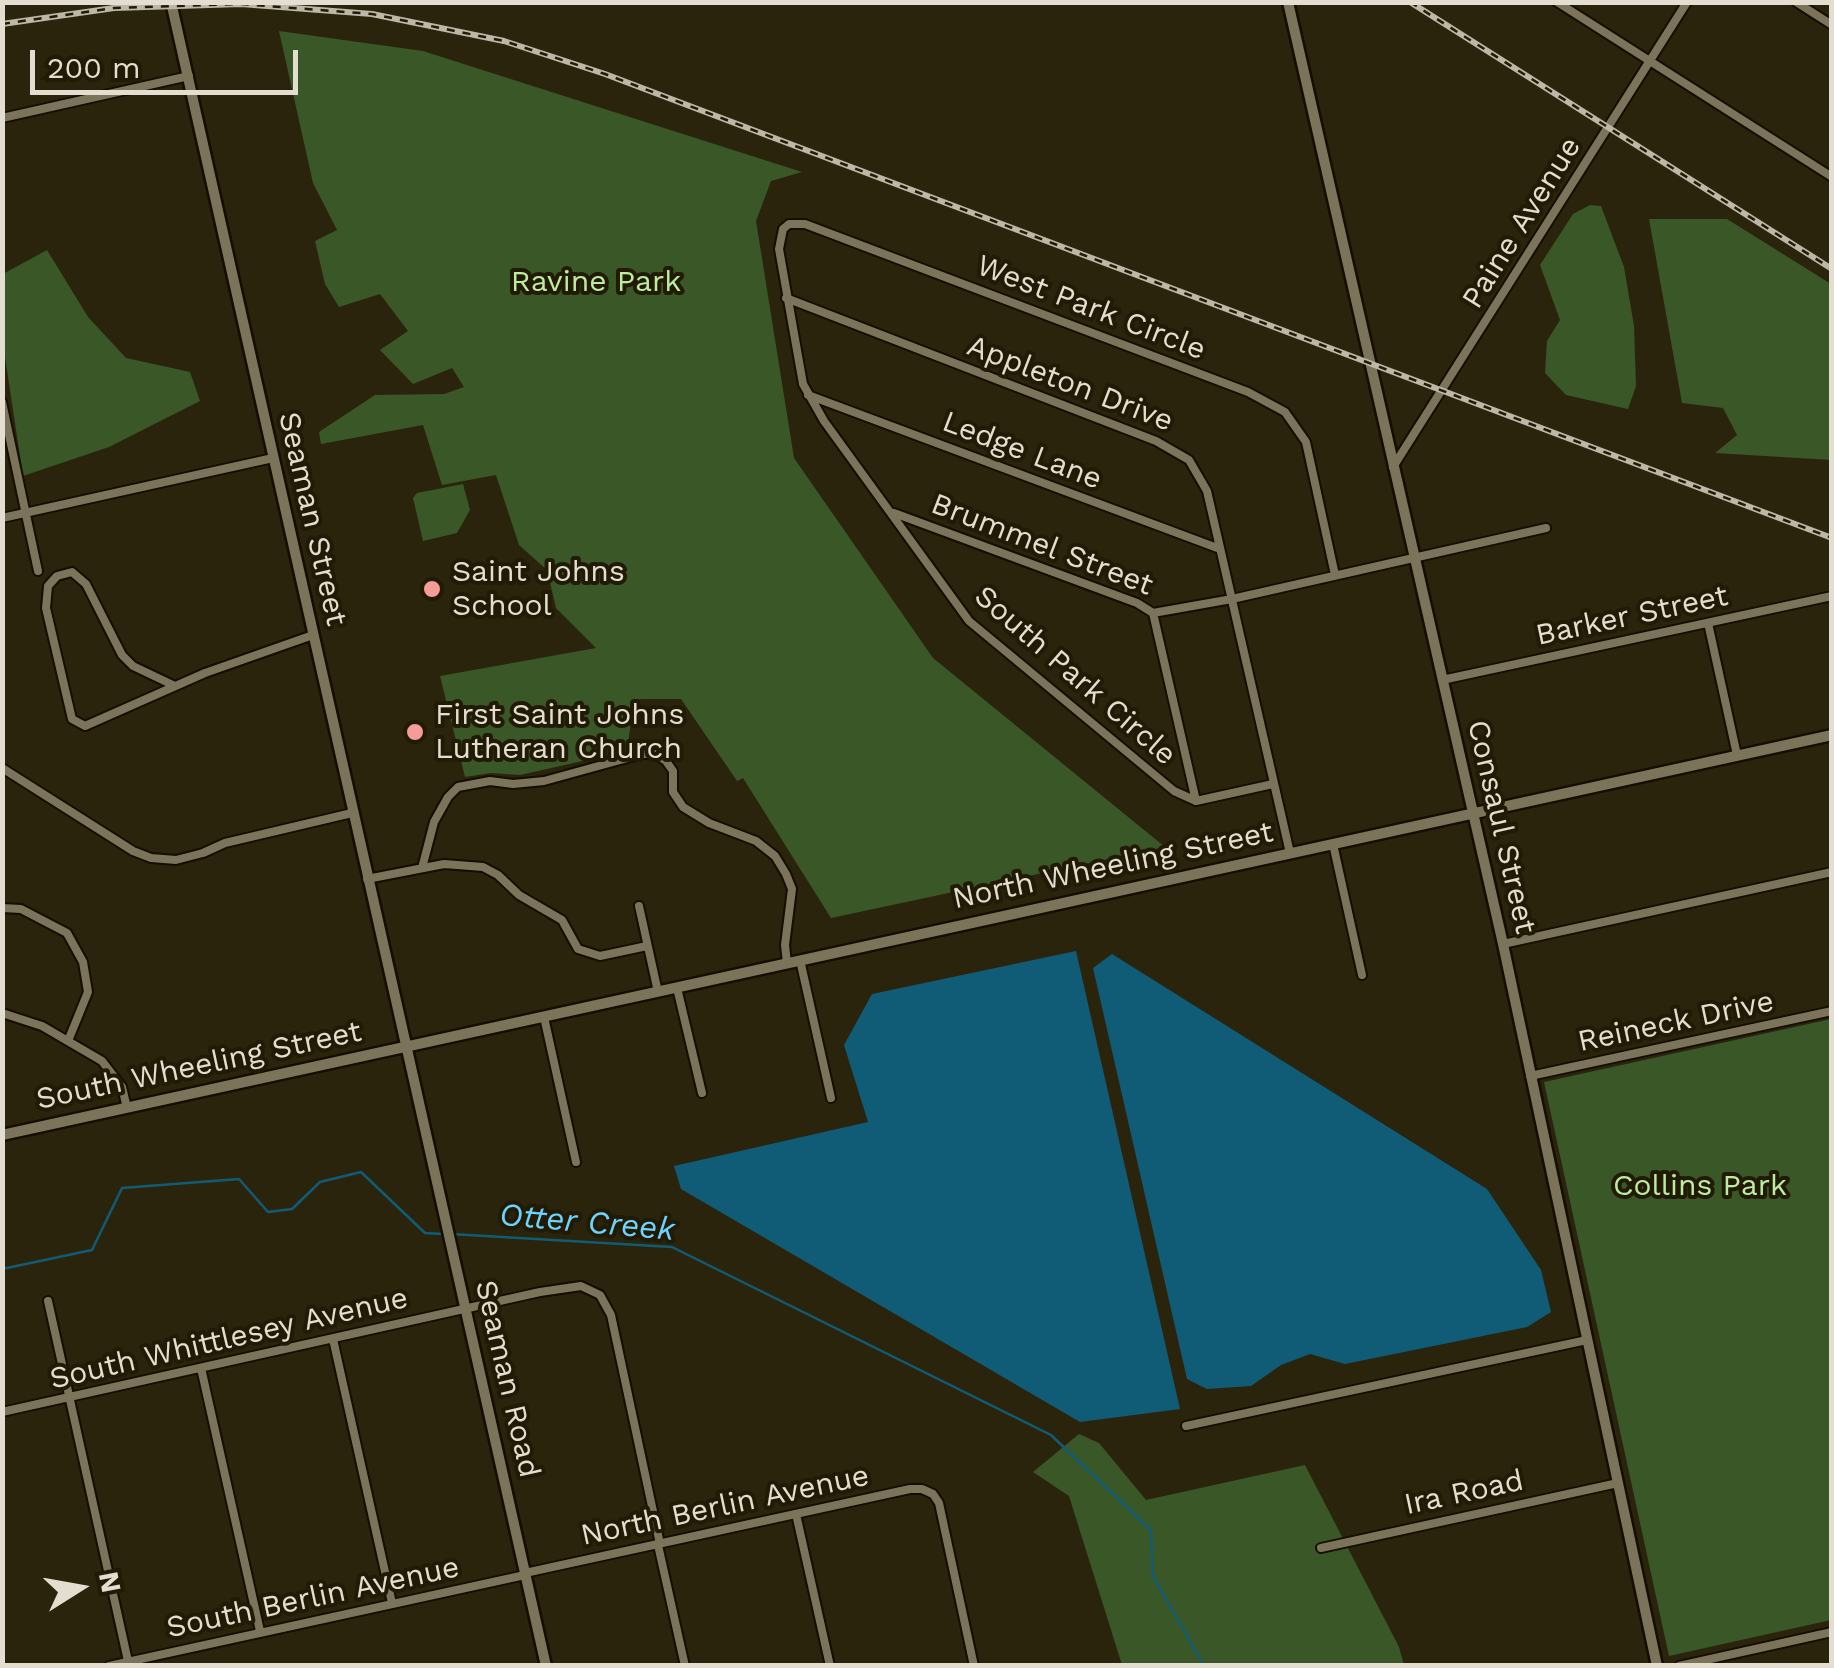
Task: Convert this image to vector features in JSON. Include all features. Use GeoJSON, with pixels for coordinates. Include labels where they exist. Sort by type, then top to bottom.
{"type":"FeatureCollection","features":[{"type":"Feature","properties":{"kind":"street","name":"Seaman Street"},"geometry":{"type":"LineString","coordinates":[[171,2],[406,1046]]}},
{"type":"Feature","properties":{"kind":"street","name":"Consaul Street"},"geometry":{"type":"LineString","coordinates":[[1288,2],[1473,813],[1657,1666]]}},
{"type":"Feature","properties":{"kind":"street"},"geometry":{"type":"LineString","coordinates":[[1557,2],[1832,177]]}},
{"type":"Feature","properties":{"kind":"street","name":"Paine Avenue"},"geometry":{"type":"LineString","coordinates":[[1393,467],[1687,2]]}},
{"type":"Feature","properties":{"kind":"street"},"geometry":{"type":"LineString","coordinates":[[1796,2],[1832,25]]}},
{"type":"Feature","properties":{"kind":"street"},"geometry":{"type":"LineString","coordinates":[[2,118],[189,76]]}},
{"type":"Feature","properties":{"kind":"street","name":"West Park Circle"},"geometry":{"type":"LineString","coordinates":[[786,298],[779,238],[789,224],[805,224],[1248,392],[1285,412],[1306,442],[1335,575]]}},
{"type":"Feature","properties":{"kind":"street","name":"South Park Circle"},"geometry":{"type":"LineString","coordinates":[[786,298],[799,374],[808,395],[969,620],[1156,779],[1196,800]]}},
{"type":"Feature","properties":{"kind":"street","name":"Appleton Drive"},"geometry":{"type":"LineString","coordinates":[[786,298],[1182,454],[1202,479],[1290,853]]}},
{"type":"Feature","properties":{"kind":"street","name":"Ledge Lane"},"geometry":{"type":"LineString","coordinates":[[808,395],[1220,549]]}},
{"type":"Feature","properties":{"kind":"street"},"geometry":{"type":"LineString","coordinates":[[2,402],[38,571]]}},
{"type":"Feature","properties":{"kind":"street"},"geometry":{"type":"LineString","coordinates":[[2,518],[273,458]]}},
{"type":"Feature","properties":{"kind":"street","name":"Brummel Street"},"geometry":{"type":"LineString","coordinates":[[890,512],[1137,603],[1153,613],[1232,600],[1546,528]]}},
{"type":"Feature","properties":{"kind":"street"},"geometry":{"type":"LineString","coordinates":[[175,686],[133,666],[122,655],[86,584],[72,572],[57,576],[48,586],[45,602],[74,722],[85,726],[175,686],[312,635]]}},
{"type":"Feature","properties":{"kind":"street","name":"Barker Street"},"geometry":{"type":"LineString","coordinates":[[1442,680],[1832,596]]}},
{"type":"Feature","properties":{"kind":"street"},"geometry":{"type":"LineString","coordinates":[[1153,613],[1196,800],[1273,784]]}},
{"type":"Feature","properties":{"kind":"street"},"geometry":{"type":"LineString","coordinates":[[1708,623],[1738,755]]}},
{"type":"Feature","properties":{"kind":"street","name":"North Wheeling Street"},"geometry":{"type":"LineString","coordinates":[[406,1046],[1832,735]]}},
{"type":"Feature","properties":{"kind":"street"},"geometry":{"type":"LineString","coordinates":[[422,868],[434,822],[448,796],[458,787],[490,781],[544,781],[642,754],[655,754],[672,770],[673,792],[683,807],[709,823],[756,841],[774,856],[786,874],[792,889],[786,963]]}},
{"type":"Feature","properties":{"kind":"street"},"geometry":{"type":"LineString","coordinates":[[2,768],[133,851],[151,858],[176,860],[203,854],[225,843],[352,813]]}},
{"type":"Feature","properties":{"kind":"street"},"geometry":{"type":"LineString","coordinates":[[1334,844],[1362,975]]}},
{"type":"Feature","properties":{"kind":"street"},"geometry":{"type":"LineString","coordinates":[[367,879],[444,864],[483,867],[498,875],[518,896],[562,920],[578,950],[600,956],[647,946]]}},
{"type":"Feature","properties":{"kind":"street"},"geometry":{"type":"LineString","coordinates":[[1502,944],[1832,872]]}},
{"type":"Feature","properties":{"kind":"street"},"geometry":{"type":"LineString","coordinates":[[639,906],[658,992]]}},
{"type":"Feature","properties":{"kind":"street"},"geometry":{"type":"LineString","coordinates":[[2,908],[21,909],[67,933],[83,962],[88,992],[68,1041]]}},
{"type":"Feature","properties":{"kind":"street"},"geometry":{"type":"LineString","coordinates":[[800,960],[831,1098]]}},
{"type":"Feature","properties":{"kind":"street"},"geometry":{"type":"LineString","coordinates":[[677,988],[702,1093]]}},
{"type":"Feature","properties":{"kind":"street","name":"Reineck Drive"},"geometry":{"type":"LineString","coordinates":[[1530,1076],[1832,1011]]}},
{"type":"Feature","properties":{"kind":"street"},"geometry":{"type":"LineString","coordinates":[[2,1014],[42,1026],[102,1060],[122,1087],[128,1108]]}},
{"type":"Feature","properties":{"kind":"street"},"geometry":{"type":"LineString","coordinates":[[544,1017],[576,1162]]}},
{"type":"Feature","properties":{"kind":"street","name":"South Wheeling Street"},"geometry":{"type":"LineString","coordinates":[[2,1135],[406,1046]]}},
{"type":"Feature","properties":{"kind":"street","name":"Seaman Road"},"geometry":{"type":"LineString","coordinates":[[406,1046],[546,1666]]}},
{"type":"Feature","properties":{"kind":"street","name":"South Whittlesey Avenue"},"geometry":{"type":"LineString","coordinates":[[2,1412],[580,1286],[596,1292],[611,1315],[659,1544]]}},
{"type":"Feature","properties":{"kind":"street"},"geometry":{"type":"LineString","coordinates":[[48,1301],[128,1661]]}},
{"type":"Feature","properties":{"kind":"street"},"geometry":{"type":"LineString","coordinates":[[333,1339],[392,1603]]}},
{"type":"Feature","properties":{"kind":"street"},"geometry":{"type":"LineString","coordinates":[[1186,1426],[1587,1340]]}},
{"type":"Feature","properties":{"kind":"street"},"geometry":{"type":"LineString","coordinates":[[201,1368],[260,1631]]}},
{"type":"Feature","properties":{"kind":"street","name":"Ira Road"},"geometry":{"type":"LineString","coordinates":[[1321,1548],[1618,1483]]}},
{"type":"Feature","properties":{"kind":"street","name":"North Berlin Avenue"},"geometry":{"type":"LineString","coordinates":[[525,1574],[914,1488],[933,1494],[940,1508],[974,1666]]}},
{"type":"Feature","properties":{"kind":"street"},"geometry":{"type":"LineString","coordinates":[[796,1514],[830,1666]]}},
{"type":"Feature","properties":{"kind":"street"},"geometry":{"type":"LineString","coordinates":[[659,1544],[685,1666]]}},
{"type":"Feature","properties":{"kind":"street","name":"South Berlin Avenue"},"geometry":{"type":"LineString","coordinates":[[110,1666],[525,1574]]}},
{"type":"Feature","properties":{"kind":"street"},"geometry":{"type":"LineString","coordinates":[[1679,1666],[1832,1632]]}},
{"type":"Feature","properties":{"kind":"green space","name":"Ravine Park"},"geometry":{"type":"Polygon","coordinates":[[[279,31],[423,51],[802,172],[771,181],[756,221],[794,458],[933,658],[1165,847],[831,918],[743,778],[737,781],[681,699],[634,699],[627,751],[520,775],[491,773],[465,777],[440,676],[596,648],[556,608],[547,570],[519,545],[496,475],[442,485],[423,425],[321,444],[319,432],[375,395],[444,394],[464,387],[452,368],[413,384],[380,350],[408,331],[380,294],[339,307],[325,284],[315,241],[337,230],[313,183],[279,31]]]}},
{"type":"Feature","properties":{"kind":"green space"},"geometry":{"type":"Polygon","coordinates":[[[1590,205],[1601,206],[1624,267],[1634,326],[1636,386],[1628,409],[1566,395],[1545,373],[1547,341],[1560,320],[1540,265],[1573,214],[1590,205]]]}},
{"type":"Feature","properties":{"kind":"green space"},"geometry":{"type":"Polygon","coordinates":[[[1649,219],[1727,219],[1831,284],[1831,460],[1715,453],[1737,435],[1723,408],[1682,403],[1649,219]]]}},
{"type":"Feature","properties":{"kind":"green space"},"geometry":{"type":"Polygon","coordinates":[[[47,250],[88,317],[126,358],[190,372],[200,401],[109,447],[23,476],[3,356],[3,274],[47,250]]]}},
{"type":"Feature","properties":{"kind":"green space"},"geometry":{"type":"Polygon","coordinates":[[[463,484],[470,510],[457,533],[423,541],[413,498],[417,493],[463,484]]]}},
{"type":"Feature","properties":{"kind":"green space","name":"Collins Park"},"geometry":{"type":"Polygon","coordinates":[[[1831,1019],[1831,1620],[1669,1656],[1544,1082],[1831,1019]]]}},
{"type":"Feature","properties":{"kind":"green space"},"geometry":{"type":"Polygon","coordinates":[[[1079,1434],[1099,1443],[1146,1500],[1305,1465],[1399,1647],[1404,1665],[1122,1665],[1069,1496],[1033,1472],[1079,1434]]]}},
{"type":"Feature","properties":{"kind":"water"},"geometry":{"type":"Polygon","coordinates":[[[1076,951],[1180,1409],[1080,1422],[681,1189],[674,1166],[868,1122],[844,1045],[872,994],[1076,951]]]}},
{"type":"Feature","properties":{"kind":"water"},"geometry":{"type":"Polygon","coordinates":[[[1112,954],[1487,1189],[1541,1270],[1551,1312],[1527,1327],[1345,1364],[1310,1354],[1281,1365],[1251,1386],[1207,1389],[1187,1379],[1093,968],[1112,954]]]}},
{"type":"Feature","properties":{"kind":"waterway","name":"Otter Creek"},"geometry":{"type":"LineString","coordinates":[[2,1269],[92,1250],[122,1188],[239,1179],[268,1212],[292,1209],[320,1182],[361,1172],[425,1233],[443,1234]]}},
{"type":"Feature","properties":{"kind":"waterway","name":"Otter Creek"},"geometry":{"type":"LineString","coordinates":[[451,1234],[672,1247],[1051,1435],[1151,1530],[1153,1576],[1204,1666]]}},
{"type":"Feature","properties":{"kind":"railway"},"geometry":{"type":"LineString","coordinates":[[1410,2],[1832,269]]}},
{"type":"Feature","properties":{"kind":"railway"},"geometry":{"type":"LineString","coordinates":[[2,24],[114,8],[241,4],[372,14],[504,41],[605,74],[1832,538]]}},
{"type":"Feature","properties":{"kind":"place","name":"Saint Johns School"},"geometry":{"type":"Point","coordinates":[432,589]}},
{"type":"Feature","properties":{"kind":"place","name":"First Saint Johns Lutheran Church"},"geometry":{"type":"Point","coordinates":[415,732]}}]}
